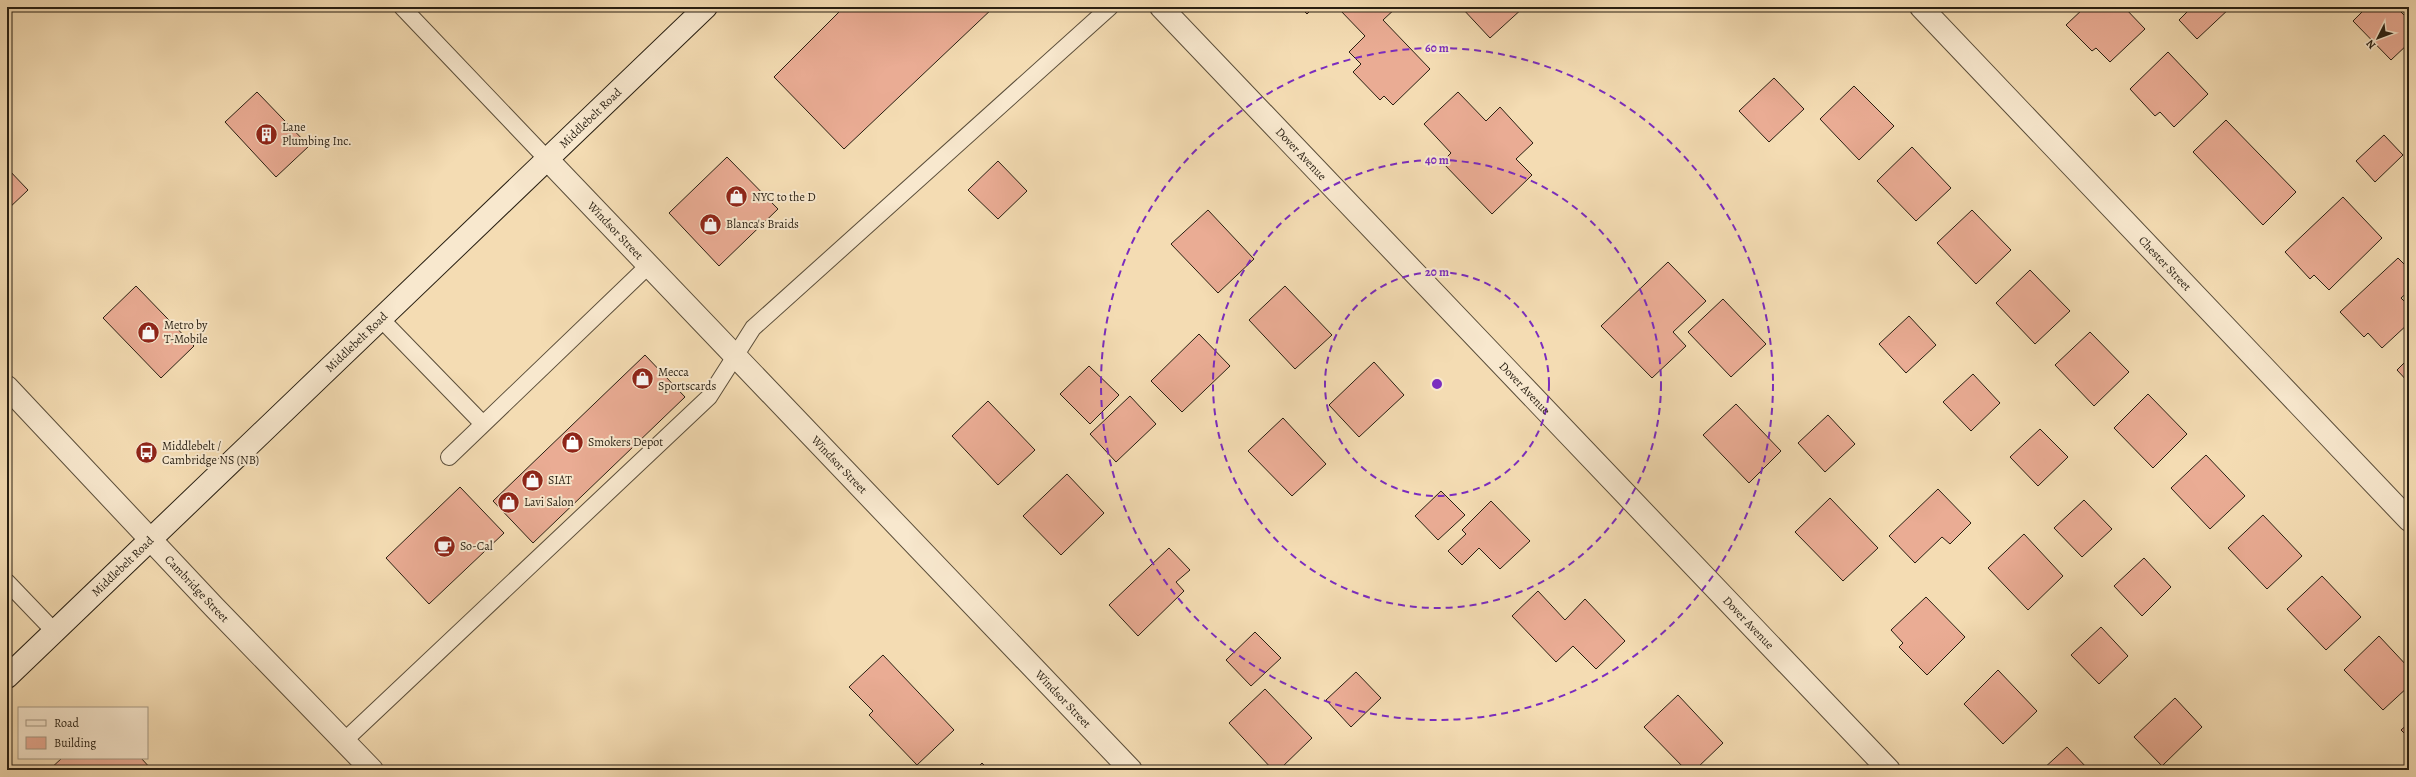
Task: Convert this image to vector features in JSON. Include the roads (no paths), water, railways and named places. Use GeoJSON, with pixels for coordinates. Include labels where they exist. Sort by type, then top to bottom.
{"type":"FeatureCollection","features":[{"type":"Feature","properties":{"kind":"street","name":"Middlebelt Road"},"geometry":{"type":"LineString","coordinates":[[7,677],[706,7]]}},
{"type":"Feature","properties":{"kind":"street","name":"Dover Avenue"},"geometry":{"type":"LineString","coordinates":[[1161,7],[1889,770]]}},
{"type":"Feature","properties":{"kind":"street","name":"Chester Street"},"geometry":{"type":"LineString","coordinates":[[1921,7],[2409,520]]}},
{"type":"Feature","properties":{"kind":"street","name":"Windsor Street"},"geometry":{"type":"LineString","coordinates":[[547,159],[1131,770]]}},
{"type":"Feature","properties":{"kind":"street","name":"Cambridge Street"},"geometry":{"type":"LineString","coordinates":[[7,387],[151,538],[214,607],[372,770]]}},
{"type":"Feature","properties":{"kind":"lane"},"geometry":{"type":"LineString","coordinates":[[402,7],[547,159]]}},
{"type":"Feature","properties":{"kind":"lane"},"geometry":{"type":"LineString","coordinates":[[344,740],[709,397],[753,328],[1110,7]]}},
{"type":"Feature","properties":{"kind":"lane"},"geometry":{"type":"LineString","coordinates":[[449,456],[649,265]]}},
{"type":"Feature","properties":{"kind":"lane"},"geometry":{"type":"LineString","coordinates":[[381,319],[483,424]]}},
{"type":"Feature","properties":{"kind":"lane"},"geometry":{"type":"LineString","coordinates":[[7,582],[54,631]]}},
{"type":"Feature","properties":{"kind":"place","name":"Lane Plumbing Inc."},"geometry":{"type":"Point","coordinates":[267,134]}},
{"type":"Feature","properties":{"kind":"place","name":"NYC to the D"},"geometry":{"type":"Point","coordinates":[737,197]}},
{"type":"Feature","properties":{"kind":"place","name":"Blanca's Braids"},"geometry":{"type":"Point","coordinates":[711,224]}},
{"type":"Feature","properties":{"kind":"place","name":"Metro by T-Mobile"},"geometry":{"type":"Point","coordinates":[148,332]}},
{"type":"Feature","properties":{"kind":"place","name":"Mecca Sportscards"},"geometry":{"type":"Point","coordinates":[642,379]}},
{"type":"Feature","properties":{"kind":"place","name":"Smokers Depot"},"geometry":{"type":"Point","coordinates":[573,442]}},
{"type":"Feature","properties":{"kind":"place","name":"Middlebelt / Cambridge NS (NB)"},"geometry":{"type":"Point","coordinates":[146,453]}},
{"type":"Feature","properties":{"kind":"place","name":"SIAT"},"geometry":{"type":"Point","coordinates":[533,480]}},
{"type":"Feature","properties":{"kind":"place","name":"Lavi Salon"},"geometry":{"type":"Point","coordinates":[509,502]}},
{"type":"Feature","properties":{"kind":"place","name":"So-Cal"},"geometry":{"type":"Point","coordinates":[445,546]}}]}
